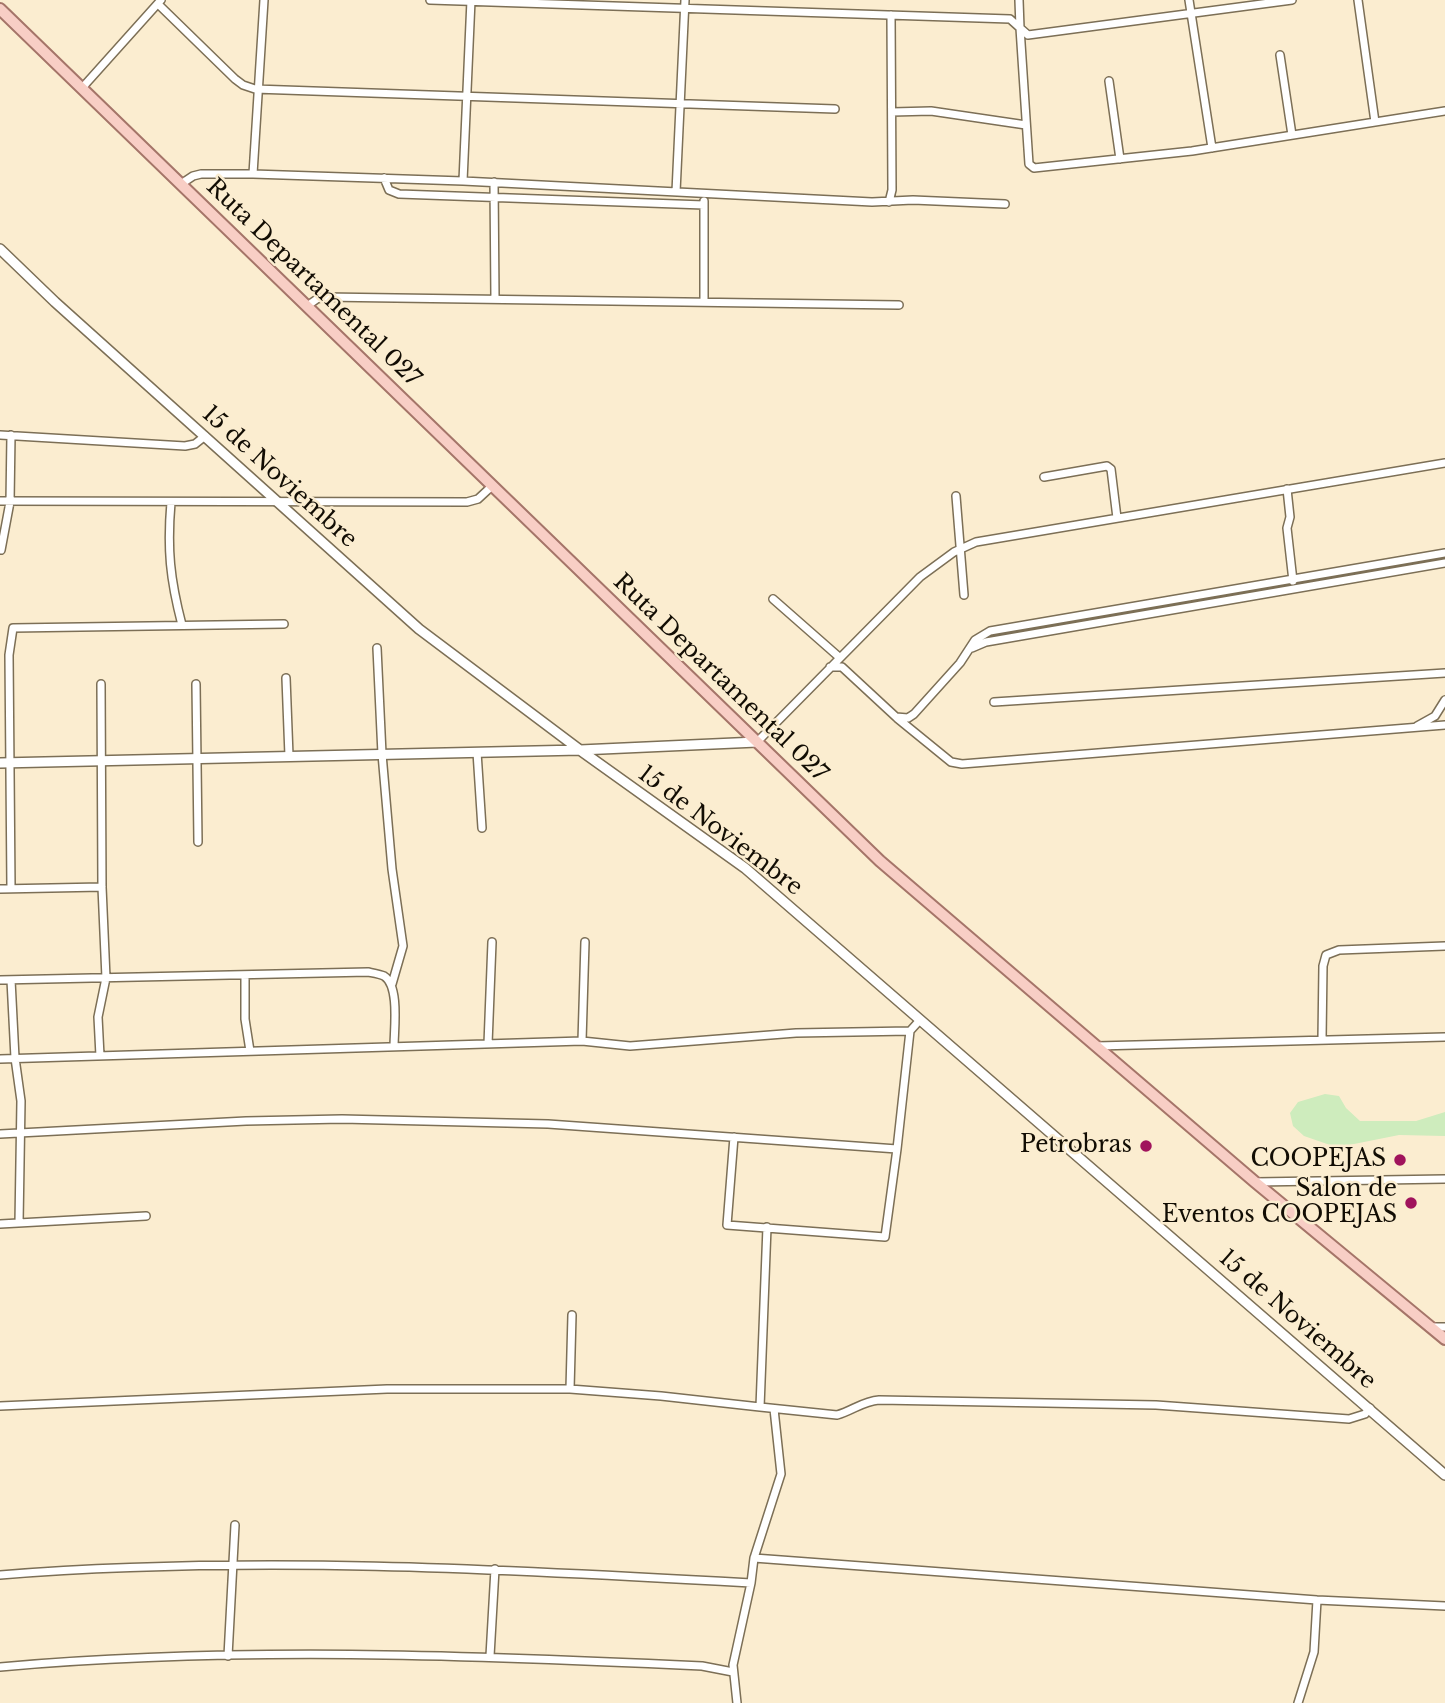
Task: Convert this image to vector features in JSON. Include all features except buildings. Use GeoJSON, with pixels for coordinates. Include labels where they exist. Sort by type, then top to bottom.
{"type":"FeatureCollection","features":[{"type":"Feature","properties":{"kind":"main road","name":"Ruta Departamental 027"},"geometry":{"type":"LineString","coordinates":[[0,9],[880,861],[1255,1182],[1445,1339]]}},
{"type":"Feature","properties":{"kind":"street"},"geometry":{"type":"LineString","coordinates":[[253,174],[264,0]]}},
{"type":"Feature","properties":{"kind":"street"},"geometry":{"type":"LineString","coordinates":[[430,0],[684,4],[1010,19],[1028,36],[1292,0]]}},
{"type":"Feature","properties":{"kind":"street"},"geometry":{"type":"LineString","coordinates":[[1019,0],[1029,164],[1034,168],[1212,148],[1445,111]]}},
{"type":"Feature","properties":{"kind":"street"},"geometry":{"type":"LineString","coordinates":[[1189,0],[1212,148]]}},
{"type":"Feature","properties":{"kind":"street"},"geometry":{"type":"LineString","coordinates":[[1358,0],[1375,122]]}},
{"type":"Feature","properties":{"kind":"street"},"geometry":{"type":"LineString","coordinates":[[463,181],[471,1]]}},
{"type":"Feature","properties":{"kind":"street"},"geometry":{"type":"LineString","coordinates":[[82,88],[160,2],[235,79],[243,85],[258,89],[835,109]]}},
{"type":"Feature","properties":{"kind":"street"},"geometry":{"type":"LineString","coordinates":[[677,192],[684,4]]}},
{"type":"Feature","properties":{"kind":"street"},"geometry":{"type":"LineString","coordinates":[[889,202],[892,190],[891,15]]}},
{"type":"Feature","properties":{"kind":"street"},"geometry":{"type":"LineString","coordinates":[[1280,55],[1292,135]]}},
{"type":"Feature","properties":{"kind":"street"},"geometry":{"type":"LineString","coordinates":[[1109,81],[1120,159]]}},
{"type":"Feature","properties":{"kind":"street"},"geometry":{"type":"LineString","coordinates":[[892,112],[931,111],[1026,125]]}},
{"type":"Feature","properties":{"kind":"street"},"geometry":{"type":"LineString","coordinates":[[181,184],[201,174],[253,174],[494,182],[889,202],[913,200],[1005,204]]}},
{"type":"Feature","properties":{"kind":"street"},"geometry":{"type":"LineString","coordinates":[[384,178],[389,190],[399,194],[704,205]]}},
{"type":"Feature","properties":{"kind":"street"},"geometry":{"type":"LineString","coordinates":[[494,182],[495,299]]}},
{"type":"Feature","properties":{"kind":"street"},"geometry":{"type":"LineString","coordinates":[[704,302],[705,193]]}},
{"type":"Feature","properties":{"kind":"street","name":"15 de Noviembre"},"geometry":{"type":"LineString","coordinates":[[0,249],[55,302],[419,629],[580,750],[745,868],[1445,1475]]}},
{"type":"Feature","properties":{"kind":"street"},"geometry":{"type":"LineString","coordinates":[[307,306],[324,297],[899,304]]}},
{"type":"Feature","properties":{"kind":"street"},"geometry":{"type":"LineString","coordinates":[[0,435],[185,446],[195,444],[205,436]]}},
{"type":"Feature","properties":{"kind":"street"},"geometry":{"type":"LineString","coordinates":[[1,550],[10,502],[11,435]]}},
{"type":"Feature","properties":{"kind":"street"},"geometry":{"type":"LineString","coordinates":[[5,763],[580,750],[757,742],[920,576],[962,548],[976,542],[1445,463]]}},
{"type":"Feature","properties":{"kind":"street"},"geometry":{"type":"LineString","coordinates":[[1044,477],[1107,466],[1111,469],[1117,518]]}},
{"type":"Feature","properties":{"kind":"street"},"geometry":{"type":"LineString","coordinates":[[0,501],[467,502],[478,499],[492,486]]}},
{"type":"Feature","properties":{"kind":"street"},"geometry":{"type":"LineString","coordinates":[[1287,489],[1290,517],[1287,528],[1294,589]]}},
{"type":"Feature","properties":{"kind":"street"},"geometry":{"type":"LineString","coordinates":[[957,496],[964,595]]}},
{"type":"Feature","properties":{"kind":"street"},"geometry":{"type":"LineString","coordinates":[[171,502],[169,560],[171,581],[182,625]]}},
{"type":"Feature","properties":{"kind":"street"},"geometry":{"type":"LineString","coordinates":[[896,718],[908,718],[914,714],[981,635],[989,631],[1445,553]]}},
{"type":"Feature","properties":{"kind":"street"},"geometry":{"type":"LineString","coordinates":[[969,650],[986,642],[1445,563]]}},
{"type":"Feature","properties":{"kind":"street"},"geometry":{"type":"LineString","coordinates":[[774,599],[839,657]]}},
{"type":"Feature","properties":{"kind":"street"},"geometry":{"type":"LineString","coordinates":[[10,888],[5,763],[9,655],[13,628],[284,624]]}},
{"type":"Feature","properties":{"kind":"street"},"geometry":{"type":"LineString","coordinates":[[377,648],[382,754],[402,946],[392,984],[395,997],[394,1047]]}},
{"type":"Feature","properties":{"kind":"street"},"geometry":{"type":"LineString","coordinates":[[830,667],[842,667],[896,718],[951,762],[962,764],[1445,725]]}},
{"type":"Feature","properties":{"kind":"street"},"geometry":{"type":"LineString","coordinates":[[994,702],[1445,673]]}},
{"type":"Feature","properties":{"kind":"street"},"geometry":{"type":"LineString","coordinates":[[286,678],[289,756]]}},
{"type":"Feature","properties":{"kind":"street"},"geometry":{"type":"LineString","coordinates":[[100,1056],[99,1017],[106,978],[102,887],[101,684]]}},
{"type":"Feature","properties":{"kind":"street"},"geometry":{"type":"LineString","coordinates":[[196,684],[198,842]]}},
{"type":"Feature","properties":{"kind":"street"},"geometry":{"type":"LineString","coordinates":[[1407,729],[1435,716],[1445,700]]}},
{"type":"Feature","properties":{"kind":"street"},"geometry":{"type":"LineString","coordinates":[[477,752],[482,828]]}},
{"type":"Feature","properties":{"kind":"street"},"geometry":{"type":"LineString","coordinates":[[0,889],[102,887]]}},
{"type":"Feature","properties":{"kind":"street"},"geometry":{"type":"LineString","coordinates":[[488,1044],[492,942]]}},
{"type":"Feature","properties":{"kind":"street"},"geometry":{"type":"LineString","coordinates":[[582,1041],[585,942]]}},
{"type":"Feature","properties":{"kind":"street"},"geometry":{"type":"LineString","coordinates":[[1322,1039],[1323,966],[1326,955],[1339,950],[1445,946]]}},
{"type":"Feature","properties":{"kind":"street"},"geometry":{"type":"LineString","coordinates":[[0,980],[368,972],[384,976],[392,984]]}},
{"type":"Feature","properties":{"kind":"street"},"geometry":{"type":"LineString","coordinates":[[245,975],[244,1009],[250,1051]]}},
{"type":"Feature","properties":{"kind":"street"},"geometry":{"type":"LineString","coordinates":[[10,980],[21,1101],[19,1223]]}},
{"type":"Feature","properties":{"kind":"street"},"geometry":{"type":"LineString","coordinates":[[734,1137],[727,1226],[885,1237],[910,1031],[920,1020]]}},
{"type":"Feature","properties":{"kind":"street"},"geometry":{"type":"LineString","coordinates":[[0,1059],[582,1041],[630,1046],[796,1033],[910,1031]]}},
{"type":"Feature","properties":{"kind":"street"},"geometry":{"type":"LineString","coordinates":[[1096,1046],[1445,1037]]}},
{"type":"Feature","properties":{"kind":"street"},"geometry":{"type":"LineString","coordinates":[[0,1134],[342,1119],[548,1124],[897,1149]]}},
{"type":"Feature","properties":{"kind":"street"},"geometry":{"type":"LineString","coordinates":[[1255,1182],[1445,1179]]}},
{"type":"Feature","properties":{"kind":"street"},"geometry":{"type":"LineString","coordinates":[[0,1224],[146,1216]]}},
{"type":"Feature","properties":{"kind":"street"},"geometry":{"type":"LineString","coordinates":[[760,1407],[767,1227]]}},
{"type":"Feature","properties":{"kind":"street"},"geometry":{"type":"LineString","coordinates":[[570,1390],[572,1315]]}},
{"type":"Feature","properties":{"kind":"street"},"geometry":{"type":"LineString","coordinates":[[1429,1327],[1445,1327]]}},
{"type":"Feature","properties":{"kind":"street"},"geometry":{"type":"LineString","coordinates":[[0,1406],[387,1390],[570,1390],[661,1396],[837,1415],[869,1401],[879,1400],[1156,1405],[1349,1419],[1365,1414],[1370,1408]]}},
{"type":"Feature","properties":{"kind":"street"},"geometry":{"type":"LineString","coordinates":[[737,1703],[733,1672],[754,1558],[782,1474],[774,1409]]}},
{"type":"Feature","properties":{"kind":"street"},"geometry":{"type":"LineString","coordinates":[[228,1656],[235,1525]]}},
{"type":"Feature","properties":{"kind":"street"},"geometry":{"type":"LineString","coordinates":[[754,1558],[1317,1600],[1445,1606]]}},
{"type":"Feature","properties":{"kind":"street"},"geometry":{"type":"LineString","coordinates":[[0,1575],[98,1569],[234,1566],[495,1569],[751,1583]]}},
{"type":"Feature","properties":{"kind":"street"},"geometry":{"type":"LineString","coordinates":[[490,1656],[495,1569]]}},
{"type":"Feature","properties":{"kind":"street"},"geometry":{"type":"LineString","coordinates":[[1298,1703],[1314,1652],[1317,1600]]}},
{"type":"Feature","properties":{"kind":"street"},"geometry":{"type":"LineString","coordinates":[[0,1667],[77,1660],[228,1656],[490,1656],[702,1666],[733,1672]]}},
{"type":"Feature","properties":{"kind":"green space"},"geometry":{"type":"Polygon","coordinates":[[[1325,1094],[1339,1096],[1346,1108],[1360,1121],[1416,1121],[1445,1112],[1445,1136],[1399,1135],[1344,1146],[1330,1145],[1304,1136],[1293,1126],[1290,1113],[1298,1102],[1325,1094]]]}},
{"type":"Feature","properties":{"kind":"place","name":"Petrobras"},"geometry":{"type":"Point","coordinates":[1146,1146]}},
{"type":"Feature","properties":{"kind":"place","name":"COOPEJAS"},"geometry":{"type":"Point","coordinates":[1400,1160]}},
{"type":"Feature","properties":{"kind":"place","name":"Salon de Eventos COOPEJAS"},"geometry":{"type":"Point","coordinates":[1411,1203]}}]}
